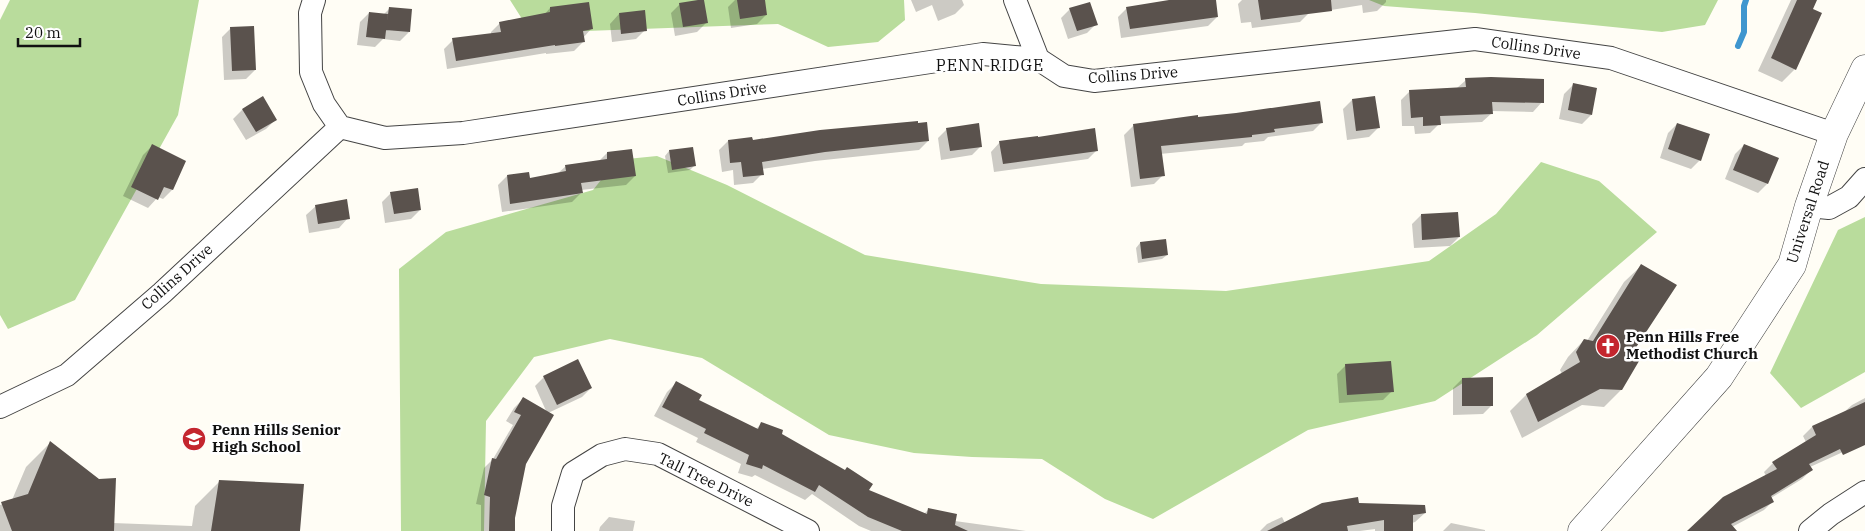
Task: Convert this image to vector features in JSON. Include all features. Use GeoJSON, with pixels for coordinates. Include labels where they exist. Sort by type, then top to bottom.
{"type":"FeatureCollection","features":[{"type":"Feature","properties":{"kind":"street"},"geometry":{"type":"LineString","coordinates":[[314,0],[310,13],[311,72],[324,104],[340,127]]}},
{"type":"Feature","properties":{"kind":"street"},"geometry":{"type":"LineString","coordinates":[[1016,0],[1038,59]]}},
{"type":"Feature","properties":{"kind":"street","name":"Collins Drive"},"geometry":{"type":"LineString","coordinates":[[0,407],[67,375],[162,293],[340,127],[386,138],[463,133],[983,54],[1038,59],[1064,76],[1094,81],[1475,40],[1612,58],[1834,134]]}},
{"type":"Feature","properties":{"kind":"street","name":"Universal Road"},"geometry":{"type":"LineString","coordinates":[[1582,531],[1719,377],[1792,265],[1809,206],[1834,134],[1865,68]]}},
{"type":"Feature","properties":{"kind":"street"},"geometry":{"type":"LineString","coordinates":[[1809,206],[1829,208],[1849,197],[1865,179]]}},
{"type":"Feature","properties":{"kind":"street","name":"Tall Tree Drive"},"geometry":{"type":"LineString","coordinates":[[563,531],[563,506],[573,473],[602,455],[625,449],[658,454],[808,531]]}},
{"type":"Feature","properties":{"kind":"street"},"geometry":{"type":"LineString","coordinates":[[1810,531],[1836,522],[1865,492]]}},
{"type":"Feature","properties":{"kind":"green space"},"geometry":{"type":"Polygon","coordinates":[[[10,0],[199,0],[178,115],[75,300],[8,329],[0,315],[0,20],[10,0]]]}},
{"type":"Feature","properties":{"kind":"green space"},"geometry":{"type":"Polygon","coordinates":[[[510,0],[904,0],[905,20],[878,42],[828,47],[778,24],[531,33],[510,0]]]}},
{"type":"Feature","properties":{"kind":"green space"},"geometry":{"type":"Polygon","coordinates":[[[1369,0],[1718,0],[1705,25],[1662,32],[1475,13],[1384,6],[1369,0]]]}},
{"type":"Feature","properties":{"kind":"green space"},"geometry":{"type":"Polygon","coordinates":[[[657,156],[727,185],[865,255],[1041,284],[1226,291],[1429,261],[1496,214],[1541,162],[1599,181],[1657,232],[1537,335],[1435,401],[1308,430],[1153,519],[1105,499],[1042,459],[914,453],[829,435],[702,358],[610,339],[534,357],[486,421],[484,531],[401,531],[399,269],[446,232],[593,190],[617,160],[657,156]]]}},
{"type":"Feature","properties":{"kind":"green space"},"geometry":{"type":"Polygon","coordinates":[[[1865,217],[1865,372],[1801,408],[1770,373],[1838,230],[1865,217]]]}},
{"type":"Feature","properties":{"kind":"building"},"geometry":{"type":"Polygon","coordinates":[[[704,0],[708,23],[683,27],[679,3],[704,0]]]}},
{"type":"Feature","properties":{"kind":"building"},"geometry":{"type":"Polygon","coordinates":[[[737,0],[765,0],[767,15],[740,19],[737,0]]]}},
{"type":"Feature","properties":{"kind":"building"},"geometry":{"type":"Polygon","coordinates":[[[1169,0],[1216,0],[1218,17],[1130,29],[1126,7],[1169,0]]]}},
{"type":"Feature","properties":{"kind":"building"},"geometry":{"type":"Polygon","coordinates":[[[1258,0],[1331,0],[1332,11],[1261,20],[1258,0]]]}},
{"type":"Feature","properties":{"kind":"building"},"geometry":{"type":"Polygon","coordinates":[[[1797,0],[1817,0],[1813,9],[1822,13],[1796,70],[1771,58],[1797,0]]]}},
{"type":"Feature","properties":{"kind":"building"},"geometry":{"type":"Polygon","coordinates":[[[589,2],[593,29],[583,31],[585,42],[456,61],[452,38],[501,32],[499,22],[550,12],[550,7],[589,2]]]}},
{"type":"Feature","properties":{"kind":"building"},"geometry":{"type":"Polygon","coordinates":[[[1090,2],[1098,25],[1077,31],[1069,8],[1090,2]]]}},
{"type":"Feature","properties":{"kind":"building"},"geometry":{"type":"Polygon","coordinates":[[[389,7],[412,9],[410,32],[386,30],[389,7]]]}},
{"type":"Feature","properties":{"kind":"building"},"geometry":{"type":"Polygon","coordinates":[[[645,10],[647,31],[621,34],[619,13],[645,10]]]}},
{"type":"Feature","properties":{"kind":"building"},"geometry":{"type":"Polygon","coordinates":[[[369,12],[388,14],[385,39],[366,37],[369,12]]]}},
{"type":"Feature","properties":{"kind":"building"},"geometry":{"type":"Polygon","coordinates":[[[254,26],[256,70],[232,71],[230,27],[254,26]]]}},
{"type":"Feature","properties":{"kind":"building"},"geometry":{"type":"Polygon","coordinates":[[[1465,78],[1544,79],[1544,103],[1492,102],[1493,114],[1440,116],[1441,125],[1423,126],[1423,117],[1411,118],[1409,90],[1466,87],[1465,78]]]}},
{"type":"Feature","properties":{"kind":"building"},"geometry":{"type":"Polygon","coordinates":[[[1573,83],[1597,88],[1592,115],[1568,110],[1573,83]]]}},
{"type":"Feature","properties":{"kind":"building"},"geometry":{"type":"Polygon","coordinates":[[[263,96],[277,120],[256,132],[242,109],[263,96]]]}},
{"type":"Feature","properties":{"kind":"building"},"geometry":{"type":"Polygon","coordinates":[[[1375,96],[1380,128],[1356,131],[1352,99],[1375,96]]]}},
{"type":"Feature","properties":{"kind":"building"},"geometry":{"type":"Polygon","coordinates":[[[1320,101],[1323,123],[1274,129],[1275,132],[1252,135],[1252,137],[1161,146],[1165,176],[1140,179],[1133,124],[1198,115],[1198,117],[1236,113],[1320,101]]]}},
{"type":"Feature","properties":{"kind":"building"},"geometry":{"type":"Polygon","coordinates":[[[918,121],[918,123],[927,122],[929,141],[825,152],[762,162],[764,175],[743,177],[741,162],[730,163],[728,140],[752,137],[753,140],[820,130],[918,121]]]}},
{"type":"Feature","properties":{"kind":"building"},"geometry":{"type":"Polygon","coordinates":[[[979,123],[982,147],[950,151],[946,128],[979,123]]]}},
{"type":"Feature","properties":{"kind":"building"},"geometry":{"type":"Polygon","coordinates":[[[1677,123],[1710,134],[1701,161],[1668,149],[1677,123]]]}},
{"type":"Feature","properties":{"kind":"building"},"geometry":{"type":"Polygon","coordinates":[[[1095,128],[1098,151],[1003,164],[999,141],[1095,128]]]}},
{"type":"Feature","properties":{"kind":"building"},"geometry":{"type":"Polygon","coordinates":[[[152,144],[186,161],[173,190],[164,187],[158,200],[131,187],[152,144]]]}},
{"type":"Feature","properties":{"kind":"building"},"geometry":{"type":"Polygon","coordinates":[[[1744,144],[1779,158],[1768,184],[1733,170],[1744,144]]]}},
{"type":"Feature","properties":{"kind":"building"},"geometry":{"type":"Polygon","coordinates":[[[693,147],[696,166],[672,170],[669,150],[693,147]]]}},
{"type":"Feature","properties":{"kind":"building"},"geometry":{"type":"Polygon","coordinates":[[[632,149],[636,176],[581,183],[583,193],[510,204],[507,175],[529,172],[530,178],[566,171],[565,165],[607,159],[607,152],[632,149]]]}},
{"type":"Feature","properties":{"kind":"building"},"geometry":{"type":"Polygon","coordinates":[[[418,188],[421,210],[394,214],[390,192],[418,188]]]}},
{"type":"Feature","properties":{"kind":"building"},"geometry":{"type":"Polygon","coordinates":[[[347,199],[350,219],[318,224],[315,205],[347,199]]]}},
{"type":"Feature","properties":{"kind":"building"},"geometry":{"type":"Polygon","coordinates":[[[1458,212],[1460,237],[1422,240],[1421,214],[1458,212]]]}},
{"type":"Feature","properties":{"kind":"building"},"geometry":{"type":"Polygon","coordinates":[[[1166,239],[1168,255],[1142,259],[1140,242],[1166,239]]]}},
{"type":"Feature","properties":{"kind":"building","name":"Penn Hills Free Methodist Church"},"geometry":{"type":"Polygon","coordinates":[[[1641,264],[1677,285],[1633,352],[1642,356],[1622,390],[1600,389],[1538,422],[1526,394],[1580,362],[1576,352],[1584,339],[1593,341],[1641,264]]]}},
{"type":"Feature","properties":{"kind":"building"},"geometry":{"type":"Polygon","coordinates":[[[578,359],[592,388],[557,405],[543,376],[578,359]]]}},
{"type":"Feature","properties":{"kind":"building"},"geometry":{"type":"Polygon","coordinates":[[[1391,361],[1394,392],[1347,395],[1345,364],[1391,361]]]}},
{"type":"Feature","properties":{"kind":"building"},"geometry":{"type":"Polygon","coordinates":[[[1493,377],[1493,406],[1462,406],[1462,378],[1493,377]]]}},
{"type":"Feature","properties":{"kind":"building"},"geometry":{"type":"Polygon","coordinates":[[[676,381],[702,395],[699,400],[758,429],[761,422],[783,430],[782,434],[845,470],[847,467],[873,484],[869,490],[927,514],[928,508],[957,514],[955,525],[968,531],[902,531],[868,517],[819,485],[815,492],[763,465],[762,469],[746,464],[749,455],[704,433],[706,429],[662,407],[676,381]]]}},
{"type":"Feature","properties":{"kind":"building"},"geometry":{"type":"Polygon","coordinates":[[[523,397],[554,415],[526,464],[515,518],[515,531],[489,531],[490,497],[484,495],[492,458],[496,459],[521,415],[514,412],[523,397]]]}},
{"type":"Feature","properties":{"kind":"building"},"geometry":{"type":"Polygon","coordinates":[[[1865,402],[1865,445],[1843,455],[1840,449],[1809,464],[1813,470],[1771,496],[1774,502],[1731,524],[1737,531],[1687,531],[1723,497],[1777,469],[1772,462],[1816,435],[1812,426],[1865,402]]]}},
{"type":"Feature","properties":{"kind":"building"},"geometry":{"type":"Polygon","coordinates":[[[50,441],[99,479],[116,478],[114,531],[12,531],[1,502],[28,494],[50,441]]]}},
{"type":"Feature","properties":{"kind":"building"},"geometry":{"type":"Polygon","coordinates":[[[219,480],[304,484],[300,531],[211,531],[219,480]]]}},
{"type":"Feature","properties":{"kind":"building"},"geometry":{"type":"Polygon","coordinates":[[[1358,497],[1359,503],[1425,505],[1426,513],[1413,515],[1413,531],[1384,531],[1384,520],[1347,526],[1348,531],[1267,531],[1322,503],[1358,497]]]}},
{"type":"Feature","properties":{"kind":"waterway"},"geometry":{"type":"LineString","coordinates":[[1738,46],[1744,32],[1744,6],[1746,0]]}},
{"type":"Feature","properties":{"kind":"place","name":"Penn Hills Free Methodist Church"},"geometry":{"type":"Point","coordinates":[1608,346]}},
{"type":"Feature","properties":{"kind":"place","name":"Penn Hills Senior High School"},"geometry":{"type":"Point","coordinates":[194,439]}},
{"type":"Feature","properties":{"kind":"district","name":"PENN RIDGE"},"geometry":{"type":"Point","coordinates":[990,65]}}]}
